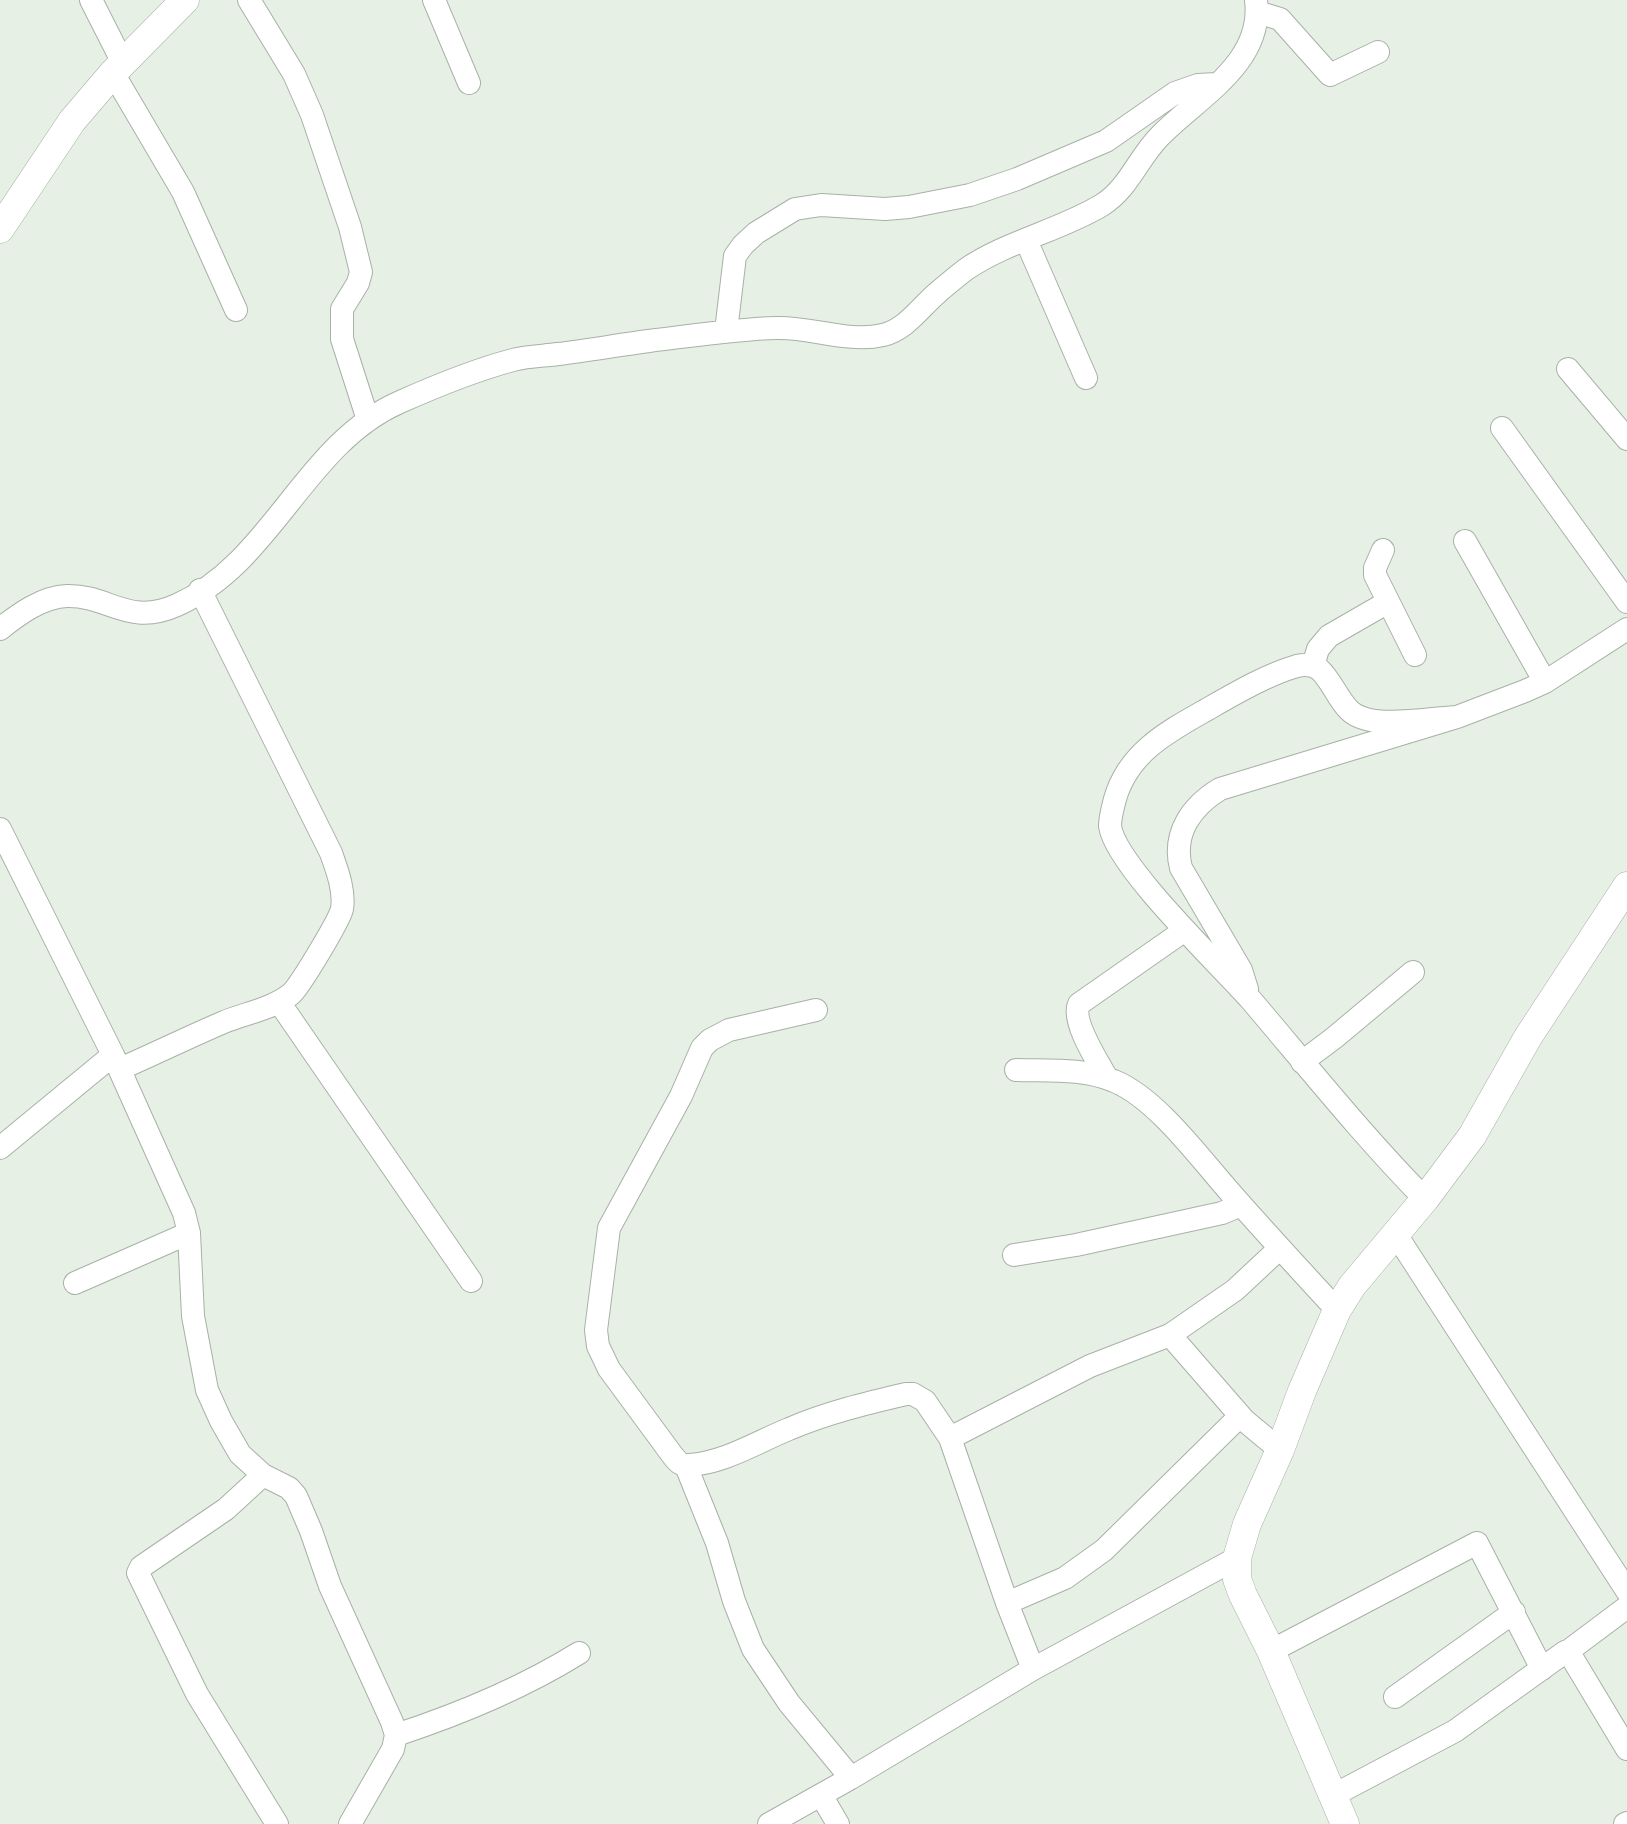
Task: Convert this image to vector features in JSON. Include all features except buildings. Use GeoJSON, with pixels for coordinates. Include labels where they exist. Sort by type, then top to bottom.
{"type":"FeatureCollection","features":[{"type":"Feature","properties":{"kind":"street"},"geometry":{"type":"LineString","coordinates":[[91,0],[118,68],[183,192],[236,310]]}},
{"type":"Feature","properties":{"kind":"street"},"geometry":{"type":"LineString","coordinates":[[0,229],[62,135],[118,68],[185,0]]}},
{"type":"Feature","properties":{"kind":"street"},"geometry":{"type":"LineString","coordinates":[[249,0],[294,74],[312,115],[350,227],[361,272],[358,283],[342,309],[342,339],[368,420]]}},
{"type":"Feature","properties":{"kind":"street"},"geometry":{"type":"LineString","coordinates":[[434,0],[469,83]]}},
{"type":"Feature","properties":{"kind":"street"},"geometry":{"type":"LineString","coordinates":[[0,629],[43,601],[57,597],[82,597],[126,612],[138,613],[166,609],[181,603],[243,559],[314,473],[368,420],[398,403],[516,359],[726,331],[782,328],[861,337],[894,332],[966,270],[984,259],[1069,223],[1114,196],[1123,188],[1138,163],[1160,135],[1212,91],[1245,54],[1255,32],[1257,6],[1280,19],[1330,75],[1378,52]]}},
{"type":"Feature","properties":{"kind":"street"},"geometry":{"type":"LineString","coordinates":[[726,331],[735,256],[738,250],[756,233],[796,209],[821,205],[885,209],[909,207],[970,195],[1017,179],[1106,141],[1175,93],[1193,86],[1218,84]]}},
{"type":"Feature","properties":{"kind":"street"},"geometry":{"type":"LineString","coordinates":[[1026,240],[1086,378]]}},
{"type":"Feature","properties":{"kind":"street"},"geometry":{"type":"LineString","coordinates":[[1568,369],[1627,439]]}},
{"type":"Feature","properties":{"kind":"street"},"geometry":{"type":"LineString","coordinates":[[1502,428],[1627,602]]}},
{"type":"Feature","properties":{"kind":"street"},"geometry":{"type":"LineString","coordinates":[[1465,541],[1545,682]]}},
{"type":"Feature","properties":{"kind":"street"},"geometry":{"type":"LineString","coordinates":[[1382,550],[1375,568],[1375,575],[1415,655]]}},
{"type":"Feature","properties":{"kind":"street"},"geometry":{"type":"LineString","coordinates":[[0,1148],[116,1062],[279,1002],[295,989],[340,916],[342,908],[340,884],[331,853],[200,590]]}},
{"type":"Feature","properties":{"kind":"street"},"geometry":{"type":"LineString","coordinates":[[1312,666],[1318,649],[1329,636],[1388,602]]}},
{"type":"Feature","properties":{"kind":"street"},"geometry":{"type":"LineString","coordinates":[[1250,1000],[1241,970],[1182,868],[1178,856],[1181,835],[1198,804],[1220,788],[1457,716],[1545,682],[1627,629]]}},
{"type":"Feature","properties":{"kind":"street"},"geometry":{"type":"LineString","coordinates":[[1425,1198],[1375,1147],[1250,1000],[1185,930],[1136,872],[1114,839],[1110,823],[1116,794],[1124,776],[1145,749],[1162,735],[1224,700],[1272,676],[1298,666],[1312,666],[1325,675],[1347,708],[1361,719],[1379,722],[1457,716]]}},
{"type":"Feature","properties":{"kind":"street"},"geometry":{"type":"LineString","coordinates":[[0,830],[116,1062],[177,1195],[189,1233],[193,1316],[207,1390],[234,1446],[263,1475],[289,1488],[303,1509],[330,1586],[392,1722],[396,1735],[394,1749],[350,1824]]}},
{"type":"Feature","properties":{"kind":"street"},"geometry":{"type":"LineString","coordinates":[[1345,1824],[1271,1652],[1237,1580],[1237,1558],[1247,1524],[1280,1450],[1302,1391],[1337,1310],[1352,1286],[1425,1198],[1472,1136],[1528,1037],[1627,886]]}},
{"type":"Feature","properties":{"kind":"street"},"geometry":{"type":"LineString","coordinates":[[1107,1078],[1078,1022],[1076,1010],[1079,1004],[1185,930]]}},
{"type":"Feature","properties":{"kind":"street"},"geometry":{"type":"LineString","coordinates":[[1302,1062],[1334,1038],[1413,972]]}},
{"type":"Feature","properties":{"kind":"street"},"geometry":{"type":"LineString","coordinates":[[279,1002],[471,1282]]}},
{"type":"Feature","properties":{"kind":"street"},"geometry":{"type":"LineString","coordinates":[[816,1010],[729,1030],[710,1040],[702,1048],[681,1096],[609,1228],[596,1330],[598,1346],[608,1369],[621,1387],[673,1456],[679,1463],[686,1466],[716,1459],[754,1446],[790,1428],[845,1409],[906,1394],[913,1394],[925,1400],[950,1438],[1007,1602],[1033,1669]]}},
{"type":"Feature","properties":{"kind":"street"},"geometry":{"type":"LineString","coordinates":[[1016,1070],[1079,1072],[1107,1078],[1130,1089],[1150,1104],[1337,1310]]}},
{"type":"Feature","properties":{"kind":"street"},"geometry":{"type":"LineString","coordinates":[[1014,1255],[1076,1246],[1222,1213],[1241,1205]]}},
{"type":"Feature","properties":{"kind":"street"},"geometry":{"type":"LineString","coordinates":[[75,1283],[189,1233]]}},
{"type":"Feature","properties":{"kind":"street"},"geometry":{"type":"LineString","coordinates":[[1395,1233],[1627,1591]]}},
{"type":"Feature","properties":{"kind":"street"},"geometry":{"type":"LineString","coordinates":[[950,1438],[1090,1366],[1170,1335],[1234,1290],[1280,1248]]}},
{"type":"Feature","properties":{"kind":"street"},"geometry":{"type":"LineString","coordinates":[[1170,1335],[1240,1416],[1280,1450]]}},
{"type":"Feature","properties":{"kind":"street"},"geometry":{"type":"LineString","coordinates":[[1007,1602],[1065,1578],[1104,1550],[1240,1416]]}},
{"type":"Feature","properties":{"kind":"street"},"geometry":{"type":"LineString","coordinates":[[686,1466],[717,1544],[736,1606],[753,1649],[789,1703],[851,1778]]}},
{"type":"Feature","properties":{"kind":"street"},"geometry":{"type":"LineString","coordinates":[[263,1475],[226,1509],[141,1567],[138,1573],[197,1694],[276,1824]]}},
{"type":"Feature","properties":{"kind":"street"},"geometry":{"type":"LineString","coordinates":[[1271,1652],[1477,1543],[1542,1669]]}},
{"type":"Feature","properties":{"kind":"street"},"geometry":{"type":"LineString","coordinates":[[769,1824],[851,1778],[1033,1669],[1237,1558]]}},
{"type":"Feature","properties":{"kind":"street"},"geometry":{"type":"LineString","coordinates":[[1334,1795],[1455,1731],[1627,1607]]}},
{"type":"Feature","properties":{"kind":"street"},"geometry":{"type":"LineString","coordinates":[[1395,1697],[1514,1612]]}},
{"type":"Feature","properties":{"kind":"street"},"geometry":{"type":"LineString","coordinates":[[1567,1652],[1627,1749]]}},
{"type":"Feature","properties":{"kind":"street"},"geometry":{"type":"LineString","coordinates":[[396,1735],[442,1721],[485,1703],[542,1676],[579,1653]]}},
{"type":"Feature","properties":{"kind":"street"},"geometry":{"type":"LineString","coordinates":[[821,1795],[838,1824]]}}]}
